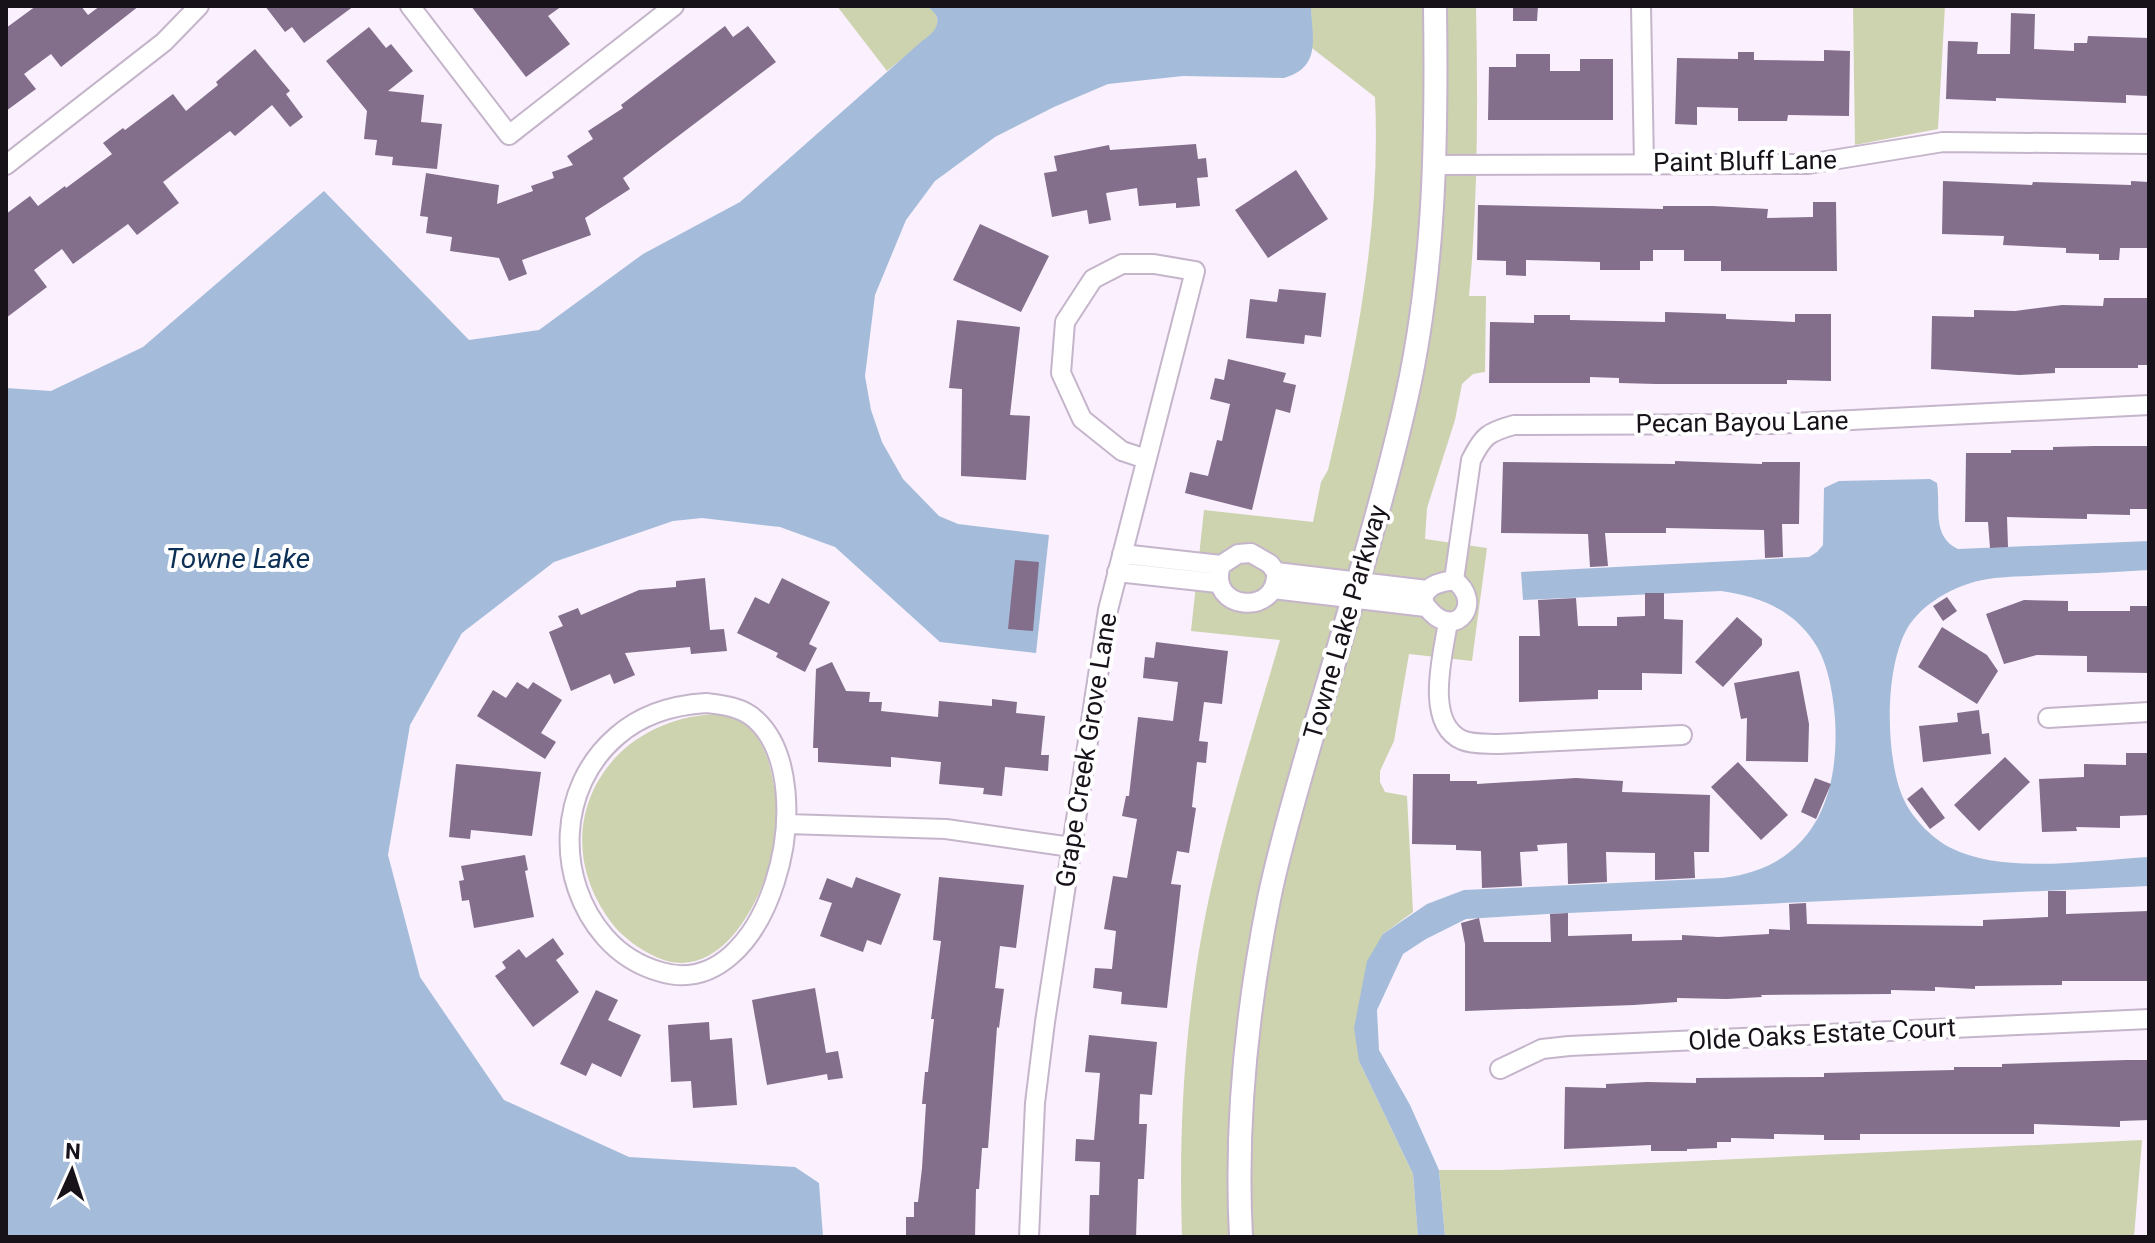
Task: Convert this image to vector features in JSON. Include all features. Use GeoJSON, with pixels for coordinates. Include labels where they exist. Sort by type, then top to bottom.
{"type":"FeatureCollection","features":[{"type":"Feature","properties":{"kind":"street"},"geometry":{"type":"LineString","coordinates":[[6,165],[164,42],[199,6]]}},
{"type":"Feature","properties":{"kind":"street"},"geometry":{"type":"LineString","coordinates":[[410,6],[509,135],[674,6]]}},
{"type":"Feature","properties":{"kind":"street","name":"Towne Lake Parkway"},"geometry":{"type":"LineString","coordinates":[[1241,1237],[1243,1096],[1251,1004],[1269,898],[1403,412],[1417,347],[1427,282],[1435,165],[1435,6]]}},
{"type":"Feature","properties":{"kind":"street"},"geometry":{"type":"LineString","coordinates":[[1641,6],[1644,164]]}},
{"type":"Feature","properties":{"kind":"street","name":"Paint Bluff Lane"},"geometry":{"type":"LineString","coordinates":[[1435,165],[1808,164],[1943,142],[2149,144]]}},
{"type":"Feature","properties":{"kind":"street","name":"Grape Creek Grove Lane"},"geometry":{"type":"LineString","coordinates":[[1029,1237],[1035,1103],[1104,633],[1195,271],[1154,264],[1122,264],[1093,279],[1065,322],[1061,373],[1082,419],[1122,451],[1146,459]]}},
{"type":"Feature","properties":{"kind":"street","name":"Pecan Bayou Lane"},"geometry":{"type":"LineString","coordinates":[[1454,580],[1471,460],[1480,442],[1492,431],[1514,425],[1774,424],[2149,405]]}},
{"type":"Feature","properties":{"kind":"street"},"geometry":{"type":"LineString","coordinates":[[1220,574],[1238,554],[1251,553],[1261,557],[1274,580]]}},
{"type":"Feature","properties":{"kind":"street"},"geometry":{"type":"LineString","coordinates":[[1120,563],[1220,574]]}},
{"type":"Feature","properties":{"kind":"street"},"geometry":{"type":"LineString","coordinates":[[1220,574],[1225,594],[1243,602],[1265,598],[1274,580]]}},
{"type":"Feature","properties":{"kind":"street"},"geometry":{"type":"LineString","coordinates":[[1274,580],[1426,598]]}},
{"type":"Feature","properties":{"kind":"street"},"geometry":{"type":"LineString","coordinates":[[1454,580],[1467,594],[1468,604],[1457,621],[1448,622],[1435,617],[1426,598],[1441,582],[1454,580]]}},
{"type":"Feature","properties":{"kind":"street"},"geometry":{"type":"LineString","coordinates":[[1448,622],[1439,685],[1439,711],[1447,729],[1460,739],[1476,743],[1682,735]]}},
{"type":"Feature","properties":{"kind":"street"},"geometry":{"type":"LineString","coordinates":[[686,704],[715,704],[739,710],[756,719],[770,740],[778,761],[785,785],[787,824],[784,853],[760,916],[735,951],[713,969],[700,974],[682,977],[667,974],[636,962],[621,952],[594,923],[574,881],[569,862],[570,823],[589,769],[617,735],[650,715],[686,704]]}},
{"type":"Feature","properties":{"kind":"street"},"geometry":{"type":"LineString","coordinates":[[2048,718],[2149,712]]}},
{"type":"Feature","properties":{"kind":"street"},"geometry":{"type":"LineString","coordinates":[[787,824],[946,829],[1071,847]]}},
{"type":"Feature","properties":{"kind":"street","name":"Olde Oaks Estate Court"},"geometry":{"type":"LineString","coordinates":[[1500,1069],[1542,1049],[1569,1046],[2149,1019]]}},
{"type":"Feature","properties":{"kind":"green space"},"geometry":{"type":"Polygon","coordinates":[[[837,6],[926,6],[935,12],[938,23],[933,34],[887,71],[837,6]]]}},
{"type":"Feature","properties":{"kind":"green space"},"geometry":{"type":"Polygon","coordinates":[[[1311,6],[1476,6],[1477,151],[1469,296],[1486,296],[1485,372],[1473,374],[1462,384],[1455,420],[1427,508],[1425,539],[1487,548],[1472,661],[1409,654],[1394,741],[1380,771],[1380,782],[1385,792],[1407,796],[1413,912],[1383,934],[1359,1061],[1413,1174],[1418,1237],[1182,1237],[1183,1102],[1196,968],[1220,850],[1280,640],[1191,631],[1204,510],[1313,522],[1348,378],[1370,238],[1376,144],[1375,97],[1312,48],[1311,6]]]}},
{"type":"Feature","properties":{"kind":"green space"},"geometry":{"type":"Polygon","coordinates":[[[1853,6],[1945,6],[1938,129],[1855,145],[1853,6]]]}},
{"type":"Feature","properties":{"kind":"green space"},"geometry":{"type":"Polygon","coordinates":[[[715,714],[743,723],[762,746],[775,790],[776,835],[764,882],[738,929],[721,947],[701,959],[679,963],[654,956],[628,940],[615,927],[593,892],[583,856],[584,821],[594,789],[613,760],[640,737],[675,721],[715,714]]]}},
{"type":"Feature","properties":{"kind":"green space"},"geometry":{"type":"Polygon","coordinates":[[[2142,1140],[2134,1237],[1445,1237],[1439,1170],[1501,1170],[2142,1140]]]}},
{"type":"Feature","properties":{"kind":"water","name":"Towne Lake"},"geometry":{"type":"Polygon","coordinates":[[[926,6],[1311,6],[1313,40],[1310,59],[1296,73],[1284,78],[1183,76],[1108,84],[995,137],[935,181],[906,220],[875,295],[865,376],[871,410],[882,442],[903,479],[939,516],[958,524],[1049,535],[1036,653],[940,642],[835,547],[780,527],[702,518],[673,521],[554,562],[462,633],[410,725],[388,855],[420,977],[504,1100],[629,1157],[795,1167],[819,1183],[823,1237],[6,1237],[6,388],[51,391],[143,347],[324,191],[469,340],[539,330],[643,254],[740,202],[932,33],[937,19],[926,6]]]}},
{"type":"Feature","properties":{"kind":"water"},"geometry":{"type":"Polygon","coordinates":[[[1930,479],[1937,483],[1939,520],[1944,537],[1958,549],[2149,541],[2149,570],[1990,579],[1951,591],[1922,610],[1903,636],[1892,683],[1890,736],[1898,784],[1905,802],[1937,840],[1972,856],[2022,864],[2149,857],[2149,886],[1466,919],[1403,954],[1377,1010],[1379,1050],[1410,1105],[1439,1170],[1445,1237],[1418,1237],[1413,1174],[1359,1061],[1354,1028],[1367,961],[1383,934],[1427,904],[1464,890],[1723,878],[1754,871],[1779,860],[1799,844],[1814,824],[1832,776],[1835,718],[1826,669],[1814,642],[1785,613],[1748,596],[1721,591],[1523,600],[1521,572],[1809,557],[1823,545],[1824,488],[1839,481],[1930,479]]]}},
{"type":"Feature","properties":{"kind":"building"},"geometry":{"type":"Polygon","coordinates":[[[36,6],[81,6],[88,15],[100,6],[139,6],[61,67],[51,54],[24,74],[36,89],[6,111],[6,28],[36,6]]]}},
{"type":"Feature","properties":{"kind":"building"},"geometry":{"type":"Polygon","coordinates":[[[265,6],[354,6],[304,43],[292,27],[285,32],[265,6]]]}},
{"type":"Feature","properties":{"kind":"building"},"geometry":{"type":"Polygon","coordinates":[[[471,6],[562,6],[548,16],[570,44],[526,77],[471,6]]]}},
{"type":"Feature","properties":{"kind":"building"},"geometry":{"type":"Polygon","coordinates":[[[1513,6],[1538,6],[1537,21],[1513,21],[1513,6]]]}},
{"type":"Feature","properties":{"kind":"building"},"geometry":{"type":"Polygon","coordinates":[[[2011,13],[2035,14],[2034,49],[2074,51],[2074,43],[2087,43],[2088,36],[2149,38],[2149,96],[2126,95],[2126,103],[1946,99],[1948,41],[1978,42],[1977,54],[2010,54],[2011,13]]]}},
{"type":"Feature","properties":{"kind":"building"},"geometry":{"type":"Polygon","coordinates":[[[725,26],[733,37],[748,26],[776,62],[623,178],[630,189],[585,218],[591,235],[522,260],[527,274],[509,281],[499,258],[450,251],[452,237],[426,233],[428,217],[420,216],[426,173],[499,185],[497,204],[533,191],[531,186],[554,178],[552,172],[573,165],[567,156],[593,139],[588,131],[623,108],[621,105],[725,26]]]}},
{"type":"Feature","properties":{"kind":"building"},"geometry":{"type":"Polygon","coordinates":[[[369,27],[386,48],[391,44],[413,71],[388,91],[424,95],[421,122],[442,124],[437,169],[392,165],[393,157],[375,155],[377,140],[364,139],[367,111],[326,61],[369,27]]]}},
{"type":"Feature","properties":{"kind":"building"},"geometry":{"type":"Polygon","coordinates":[[[255,49],[290,91],[286,94],[303,117],[290,127],[272,105],[235,136],[230,131],[163,182],[179,203],[137,235],[128,224],[73,264],[62,249],[34,270],[47,287],[6,318],[6,214],[30,196],[38,206],[66,188],[112,154],[103,143],[173,94],[186,111],[255,49]]]}},
{"type":"Feature","properties":{"kind":"building"},"geometry":{"type":"Polygon","coordinates":[[[1824,50],[1850,51],[1849,116],[1788,115],[1787,121],[1738,121],[1738,108],[1697,107],[1697,125],[1675,124],[1677,58],[1738,59],[1738,52],[1754,52],[1754,60],[1824,61],[1824,50]]]}},
{"type":"Feature","properties":{"kind":"building"},"geometry":{"type":"Polygon","coordinates":[[[1516,54],[1550,54],[1550,71],[1580,71],[1580,59],[1613,59],[1613,120],[1488,120],[1489,67],[1516,67],[1516,54]]]}},
{"type":"Feature","properties":{"kind":"building"},"geometry":{"type":"Polygon","coordinates":[[[1196,144],[1198,159],[1206,158],[1208,177],[1197,178],[1200,206],[1176,208],[1176,203],[1139,206],[1137,188],[1106,193],[1111,220],[1089,224],[1087,210],[1052,217],[1044,173],[1057,171],[1054,156],[1109,145],[1110,150],[1196,144]]]}},
{"type":"Feature","properties":{"kind":"building"},"geometry":{"type":"Polygon","coordinates":[[[1296,170],[1328,219],[1268,258],[1235,210],[1296,170]]]}},
{"type":"Feature","properties":{"kind":"building"},"geometry":{"type":"Polygon","coordinates":[[[1943,181],[2032,185],[2033,182],[2131,185],[2131,181],[2149,182],[2149,248],[2120,248],[2119,260],[2099,260],[2099,254],[2066,253],[2066,248],[2003,245],[2004,236],[1942,234],[1943,181]]]}},
{"type":"Feature","properties":{"kind":"building"},"geometry":{"type":"Polygon","coordinates":[[[1813,202],[1836,202],[1837,271],[1721,271],[1721,261],[1684,261],[1684,250],[1653,250],[1653,261],[1640,261],[1640,270],[1600,270],[1600,262],[1526,260],[1526,276],[1506,275],[1506,261],[1477,260],[1478,205],[1663,209],[1663,206],[1713,206],[1768,209],[1767,218],[1813,217],[1813,202]]]}},
{"type":"Feature","properties":{"kind":"building"},"geometry":{"type":"Polygon","coordinates":[[[980,224],[1049,256],[1021,312],[953,280],[980,224]]]}},
{"type":"Feature","properties":{"kind":"building"},"geometry":{"type":"Polygon","coordinates":[[[1279,289],[1326,293],[1321,337],[1305,335],[1304,344],[1246,338],[1250,299],[1277,302],[1279,289]]]}},
{"type":"Feature","properties":{"kind":"building"},"geometry":{"type":"Polygon","coordinates":[[[2104,298],[2149,298],[2149,365],[2138,365],[2138,368],[2055,368],[2055,373],[2019,375],[1931,369],[1932,316],[1974,317],[1974,310],[2103,306],[2104,298]]]}},
{"type":"Feature","properties":{"kind":"building"},"geometry":{"type":"Polygon","coordinates":[[[1665,312],[1726,314],[1726,319],[1795,322],[1795,314],[1831,314],[1831,381],[1656,384],[1619,383],[1619,378],[1590,377],[1590,383],[1489,383],[1490,322],[1534,323],[1534,315],[1570,315],[1570,320],[1665,322],[1665,312]]]}},
{"type":"Feature","properties":{"kind":"building"},"geometry":{"type":"Polygon","coordinates":[[[957,320],[1020,327],[1010,415],[1030,416],[1026,480],[961,476],[962,389],[949,388],[957,320]]]}},
{"type":"Feature","properties":{"kind":"building"},"geometry":{"type":"Polygon","coordinates":[[[1228,359],[1286,373],[1283,382],[1296,385],[1290,413],[1276,409],[1252,510],[1185,493],[1190,472],[1208,476],[1217,440],[1222,441],[1230,404],[1210,399],[1215,378],[1224,380],[1228,359]]]}},
{"type":"Feature","properties":{"kind":"building"},"geometry":{"type":"Polygon","coordinates":[[[2149,446],[2149,509],[2130,509],[2130,515],[2087,514],[2087,519],[2007,517],[2008,547],[1990,548],[1988,522],[1965,522],[1966,453],[2011,453],[2011,450],[2053,450],[2053,447],[2149,446]]]}},
{"type":"Feature","properties":{"kind":"building"},"geometry":{"type":"Polygon","coordinates":[[[1675,461],[1800,462],[1799,524],[1782,524],[1783,557],[1765,558],[1764,530],[1666,528],[1666,533],[1605,533],[1608,566],[1590,567],[1588,534],[1501,533],[1503,462],[1675,464],[1675,461]]]}},
{"type":"Feature","properties":{"kind":"building"},"geometry":{"type":"Polygon","coordinates":[[[1015,560],[1039,562],[1033,631],[1008,629],[1015,560]]]}},
{"type":"Feature","properties":{"kind":"building"},"geometry":{"type":"Polygon","coordinates":[[[705,578],[710,630],[724,629],[727,651],[691,654],[690,647],[625,653],[635,675],[614,684],[610,674],[571,691],[549,632],[563,626],[558,616],[578,608],[581,615],[639,590],[676,587],[676,581],[705,578]]]}},
{"type":"Feature","properties":{"kind":"building"},"geometry":{"type":"Polygon","coordinates":[[[782,578],[830,602],[809,644],[817,648],[805,672],[776,657],[778,653],[737,633],[755,597],[769,604],[782,578]]]}},
{"type":"Feature","properties":{"kind":"building"},"geometry":{"type":"Polygon","coordinates":[[[1645,593],[1664,593],[1664,619],[1683,620],[1682,674],[1642,673],[1642,690],[1598,690],[1598,699],[1519,702],[1519,636],[1540,636],[1538,600],[1576,598],[1578,626],[1617,626],[1617,617],[1645,616],[1645,593]]]}},
{"type":"Feature","properties":{"kind":"building"},"geometry":{"type":"Polygon","coordinates":[[[1947,597],[1957,611],[1943,621],[1933,606],[1947,597]]]}},
{"type":"Feature","properties":{"kind":"building"},"geometry":{"type":"Polygon","coordinates":[[[2024,600],[2068,601],[2068,611],[2130,611],[2130,606],[2149,606],[2149,673],[2087,672],[2087,656],[2037,655],[2004,664],[1986,614],[2024,600]]]}},
{"type":"Feature","properties":{"kind":"building"},"geometry":{"type":"Polygon","coordinates":[[[1737,617],[1762,639],[1762,645],[1723,687],[1695,662],[1737,617]]]}},
{"type":"Feature","properties":{"kind":"building"},"geometry":{"type":"Polygon","coordinates":[[[1942,627],[1987,655],[1998,671],[1977,704],[1918,667],[1942,627]]]}},
{"type":"Feature","properties":{"kind":"building"},"geometry":{"type":"Polygon","coordinates":[[[1156,642],[1228,651],[1222,704],[1204,702],[1199,741],[1208,742],[1206,763],[1197,762],[1192,807],[1196,808],[1189,853],[1177,851],[1171,884],[1181,885],[1167,1008],[1121,1004],[1122,992],[1093,988],[1095,968],[1112,969],[1116,931],[1104,929],[1113,876],[1127,878],[1137,819],[1122,816],[1126,796],[1129,796],[1138,717],[1173,721],[1178,682],[1143,678],[1145,657],[1154,658],[1156,642]]]}},
{"type":"Feature","properties":{"kind":"building"},"geometry":{"type":"Polygon","coordinates":[[[832,662],[846,691],[870,692],[869,702],[882,702],[881,711],[938,717],[939,701],[992,706],[992,699],[1017,702],[1016,713],[1045,716],[1041,755],[1049,755],[1048,771],[1005,767],[1002,796],[983,794],[984,788],[939,784],[941,762],[891,757],[891,767],[818,762],[818,748],[813,748],[816,669],[832,662]]]}},
{"type":"Feature","properties":{"kind":"building"},"geometry":{"type":"Polygon","coordinates":[[[1799,671],[1809,724],[1808,762],[1746,761],[1747,718],[1741,719],[1734,683],[1799,671]]]}},
{"type":"Feature","properties":{"kind":"building"},"geometry":{"type":"Polygon","coordinates":[[[517,682],[528,689],[533,682],[562,700],[541,733],[556,742],[545,759],[477,716],[493,690],[506,698],[517,682]]]}},
{"type":"Feature","properties":{"kind":"building"},"geometry":{"type":"Polygon","coordinates":[[[1979,710],[1982,734],[1989,733],[1991,754],[1923,762],[1919,726],[1958,722],[1957,713],[1979,710]]]}},
{"type":"Feature","properties":{"kind":"building"},"geometry":{"type":"Polygon","coordinates":[[[2126,753],[2149,753],[2149,815],[2120,816],[2120,828],[2076,827],[2077,831],[2042,832],[2039,779],[2084,777],[2084,764],[2126,765],[2126,753]]]}},
{"type":"Feature","properties":{"kind":"building"},"geometry":{"type":"Polygon","coordinates":[[[2005,757],[2030,782],[1979,831],[1954,805],[2005,757]]]}},
{"type":"Feature","properties":{"kind":"building"},"geometry":{"type":"Polygon","coordinates":[[[1738,762],[1788,815],[1761,840],[1711,787],[1738,762]]]}},
{"type":"Feature","properties":{"kind":"building"},"geometry":{"type":"Polygon","coordinates":[[[456,764],[541,772],[532,836],[471,830],[470,839],[449,837],[456,764]]]}},
{"type":"Feature","properties":{"kind":"building"},"geometry":{"type":"Polygon","coordinates":[[[1413,774],[1450,774],[1450,781],[1477,781],[1477,784],[1576,778],[1623,781],[1622,792],[1710,795],[1709,852],[1694,852],[1695,878],[1655,880],[1655,853],[1606,852],[1607,882],[1568,884],[1567,843],[1537,845],[1538,851],[1520,852],[1522,886],[1482,888],[1481,851],[1456,850],[1456,845],[1412,844],[1413,774]]]}},
{"type":"Feature","properties":{"kind":"building"},"geometry":{"type":"Polygon","coordinates":[[[1815,778],[1831,784],[1816,819],[1801,812],[1815,778]]]}},
{"type":"Feature","properties":{"kind":"building"},"geometry":{"type":"Polygon","coordinates":[[[1922,787],[1945,818],[1930,829],[1907,799],[1922,787]]]}},
{"type":"Feature","properties":{"kind":"building"},"geometry":{"type":"Polygon","coordinates":[[[525,855],[534,917],[474,928],[469,900],[462,901],[459,881],[464,880],[461,866],[525,855]]]}},
{"type":"Feature","properties":{"kind":"building"},"geometry":{"type":"Polygon","coordinates":[[[856,877],[901,894],[881,945],[867,940],[863,952],[820,936],[832,903],[819,899],[827,878],[852,888],[856,877]]]}},
{"type":"Feature","properties":{"kind":"building"},"geometry":{"type":"Polygon","coordinates":[[[939,877],[1024,885],[1016,948],[1000,946],[995,988],[1004,989],[997,1027],[988,1148],[982,1148],[979,1189],[976,1189],[975,1237],[906,1237],[906,1217],[914,1217],[914,1202],[918,1202],[922,1168],[926,1104],[922,1104],[941,941],[933,940],[939,877]]]}},
{"type":"Feature","properties":{"kind":"building"},"geometry":{"type":"Polygon","coordinates":[[[2048,891],[2066,891],[2066,914],[2149,911],[2149,981],[2062,981],[2062,985],[1891,990],[1891,994],[1677,998],[1677,1002],[1634,1005],[1465,1011],[1465,944],[1461,923],[1479,918],[1484,942],[1551,942],[1550,914],[1568,913],[1568,936],[1632,934],[1632,941],[1682,940],[1682,935],[1718,937],[1769,934],[1769,929],[1790,930],[1789,904],[1806,903],[1807,924],[1983,926],[1983,920],[2048,917],[2048,891]]]}},
{"type":"Feature","properties":{"kind":"building"},"geometry":{"type":"Polygon","coordinates":[[[553,938],[564,954],[556,960],[579,992],[533,1027],[495,976],[506,968],[502,962],[519,949],[526,958],[553,938]]]}},
{"type":"Feature","properties":{"kind":"building"},"geometry":{"type":"Polygon","coordinates":[[[815,988],[826,1053],[838,1051],[843,1078],[828,1080],[827,1074],[767,1085],[752,1000],[815,988]]]}},
{"type":"Feature","properties":{"kind":"building"},"geometry":{"type":"Polygon","coordinates":[[[596,990],[618,1000],[608,1020],[641,1035],[621,1077],[592,1063],[586,1076],[560,1064],[596,990]]]}},
{"type":"Feature","properties":{"kind":"building"},"geometry":{"type":"Polygon","coordinates":[[[709,1022],[710,1040],[732,1038],[737,1105],[693,1108],[691,1081],[671,1082],[668,1025],[709,1022]]]}},
{"type":"Feature","properties":{"kind":"building"},"geometry":{"type":"Polygon","coordinates":[[[1089,1035],[1157,1042],[1152,1095],[1140,1094],[1139,1124],[1147,1124],[1144,1179],[1138,1179],[1136,1237],[1089,1237],[1090,1195],[1099,1195],[1100,1162],[1075,1161],[1076,1139],[1094,1140],[1100,1073],[1085,1072],[1089,1035]]]}},
{"type":"Feature","properties":{"kind":"building"},"geometry":{"type":"Polygon","coordinates":[[[2149,1060],[2149,1120],[2120,1121],[2120,1127],[2034,1124],[2034,1134],[1860,1134],[1860,1140],[1824,1140],[1824,1135],[1774,1134],[1774,1139],[1731,1138],[1731,1142],[1717,1142],[1717,1148],[1687,1151],[1651,1151],[1651,1145],[1564,1149],[1565,1087],[1606,1088],[1606,1084],[1696,1083],[1696,1078],[1824,1077],[1824,1073],[1954,1070],[1954,1067],[2002,1067],[2002,1064],[2149,1060]]]}}]}
